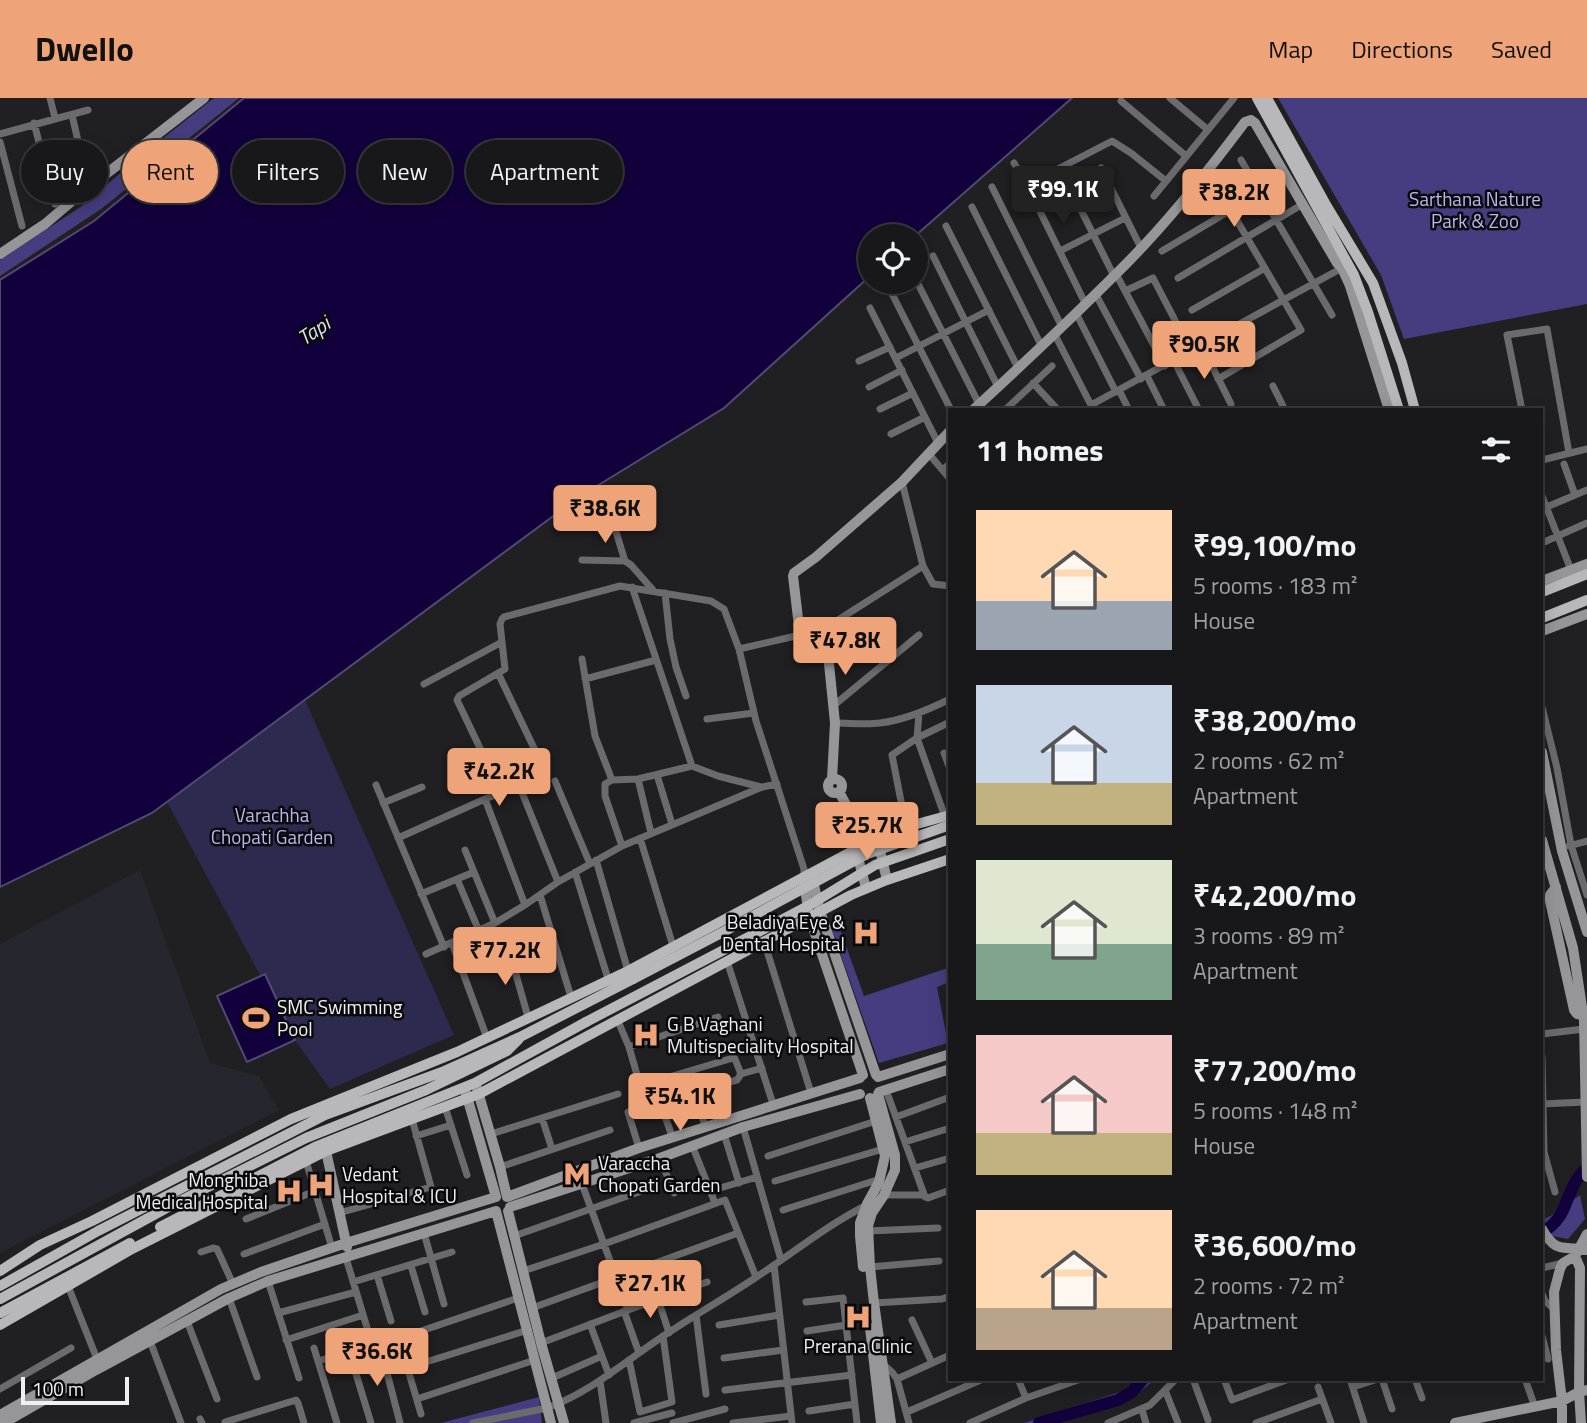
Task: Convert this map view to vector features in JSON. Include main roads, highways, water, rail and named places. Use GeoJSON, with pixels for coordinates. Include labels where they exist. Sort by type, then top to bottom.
{"type":"FeatureCollection","features":[{"type":"Feature","properties":{"kind":"main road"},"geometry":{"type":"LineString","coordinates":[[1257,98],[1368,312],[1398,408]]}},
{"type":"Feature","properties":{"kind":"main road"},"geometry":{"type":"LineString","coordinates":[[1267,98],[1373,283],[1402,363],[1414,408]]}},
{"type":"Feature","properties":{"kind":"main road"},"geometry":{"type":"LineString","coordinates":[[1543,592],[1587,574]]}},
{"type":"Feature","properties":{"kind":"main road"},"geometry":{"type":"LineString","coordinates":[[1543,618],[1587,600]]}},
{"type":"Feature","properties":{"kind":"main road"},"geometry":{"type":"LineString","coordinates":[[630,975],[673,946],[877,838],[906,827],[948,819]]}},
{"type":"Feature","properties":{"kind":"main road"},"geometry":{"type":"LineString","coordinates":[[0,1271],[40,1245],[93,1221],[291,1119],[457,1052],[571,997],[610,984],[725,932],[867,854],[948,819]]}},
{"type":"Feature","properties":{"kind":"main road"},"geometry":{"type":"LineString","coordinates":[[0,1325],[137,1247],[306,1161],[445,1107],[555,1039],[808,906],[875,865],[948,840]]}},
{"type":"Feature","properties":{"kind":"main road"},"geometry":{"type":"LineString","coordinates":[[0,1313],[101,1257],[315,1147],[471,1091],[562,1050],[809,916],[866,888],[948,860]]}},
{"type":"Feature","properties":{"kind":"main road"},"geometry":{"type":"LineString","coordinates":[[0,1286],[98,1231],[325,1115],[442,1072],[522,1036],[610,984]]}},
{"type":"Feature","properties":{"kind":"main road"},"geometry":{"type":"LineString","coordinates":[[0,1298],[172,1205],[306,1138],[426,1090],[507,1051],[522,1036]]}},
{"type":"Feature","properties":{"kind":"main road"},"geometry":{"type":"LineString","coordinates":[[555,1039],[562,1050]]}},
{"type":"Feature","properties":{"kind":"main road"},"geometry":{"type":"LineString","coordinates":[[0,1306],[64,1270],[307,1145],[456,1083],[500,1061],[518,1060]]}},
{"type":"Feature","properties":{"kind":"water","name":"Tapi"},"geometry":{"type":"Polygon","coordinates":[[[244,98],[1072,98],[928,225],[858,224],[858,287],[724,408],[579,497],[152,813],[0,887],[0,280],[94,221],[122,198],[122,203],[218,203],[218,140],[193,140],[244,98]]]}},
{"type":"Feature","properties":{"kind":"water","name":"SMC Swimming Pool"},"geometry":{"type":"Polygon","coordinates":[[[265,974],[295,1040],[247,1062],[217,996],[265,974]]]}},
{"type":"Feature","properties":{"kind":"waterway"},"geometry":{"type":"LineString","coordinates":[[1543,1232],[1556,1221],[1576,1181],[1587,1167]]}},
{"type":"Feature","properties":{"kind":"waterway"},"geometry":{"type":"LineString","coordinates":[[1039,1423],[1118,1400],[1132,1392],[1141,1381]]}},
{"type":"Feature","properties":{"kind":"place","name":"Beladiya Eye & Dental Hospital"},"geometry":{"type":"Point","coordinates":[866,933]}},
{"type":"Feature","properties":{"kind":"place","name":"SMC Swimming Pool"},"geometry":{"type":"Point","coordinates":[256,1018]}},
{"type":"Feature","properties":{"kind":"place","name":"G B Vaghani Multispeciality Hospital"},"geometry":{"type":"Point","coordinates":[646,1035]}},
{"type":"Feature","properties":{"kind":"place","name":"Varaccha Chopati Garden"},"geometry":{"type":"Point","coordinates":[577,1174]}},
{"type":"Feature","properties":{"kind":"place","name":"Vedant Hospital & ICU"},"geometry":{"type":"Point","coordinates":[321,1185]}},
{"type":"Feature","properties":{"kind":"place","name":"Monghiba Medical Hospital"},"geometry":{"type":"Point","coordinates":[289,1191]}},
{"type":"Feature","properties":{"kind":"place","name":"Prerana Clinic"},"geometry":{"type":"Point","coordinates":[858,1317]}},
{"type":"Feature","properties":{"kind":"park label","name":"Sarthana Nature Park & Zoo"},"geometry":{"type":"Point","coordinates":[1475,210]}},
{"type":"Feature","properties":{"kind":"park label","name":"Varachha Chopati Garden"},"geometry":{"type":"Point","coordinates":[272,826]}}]}
